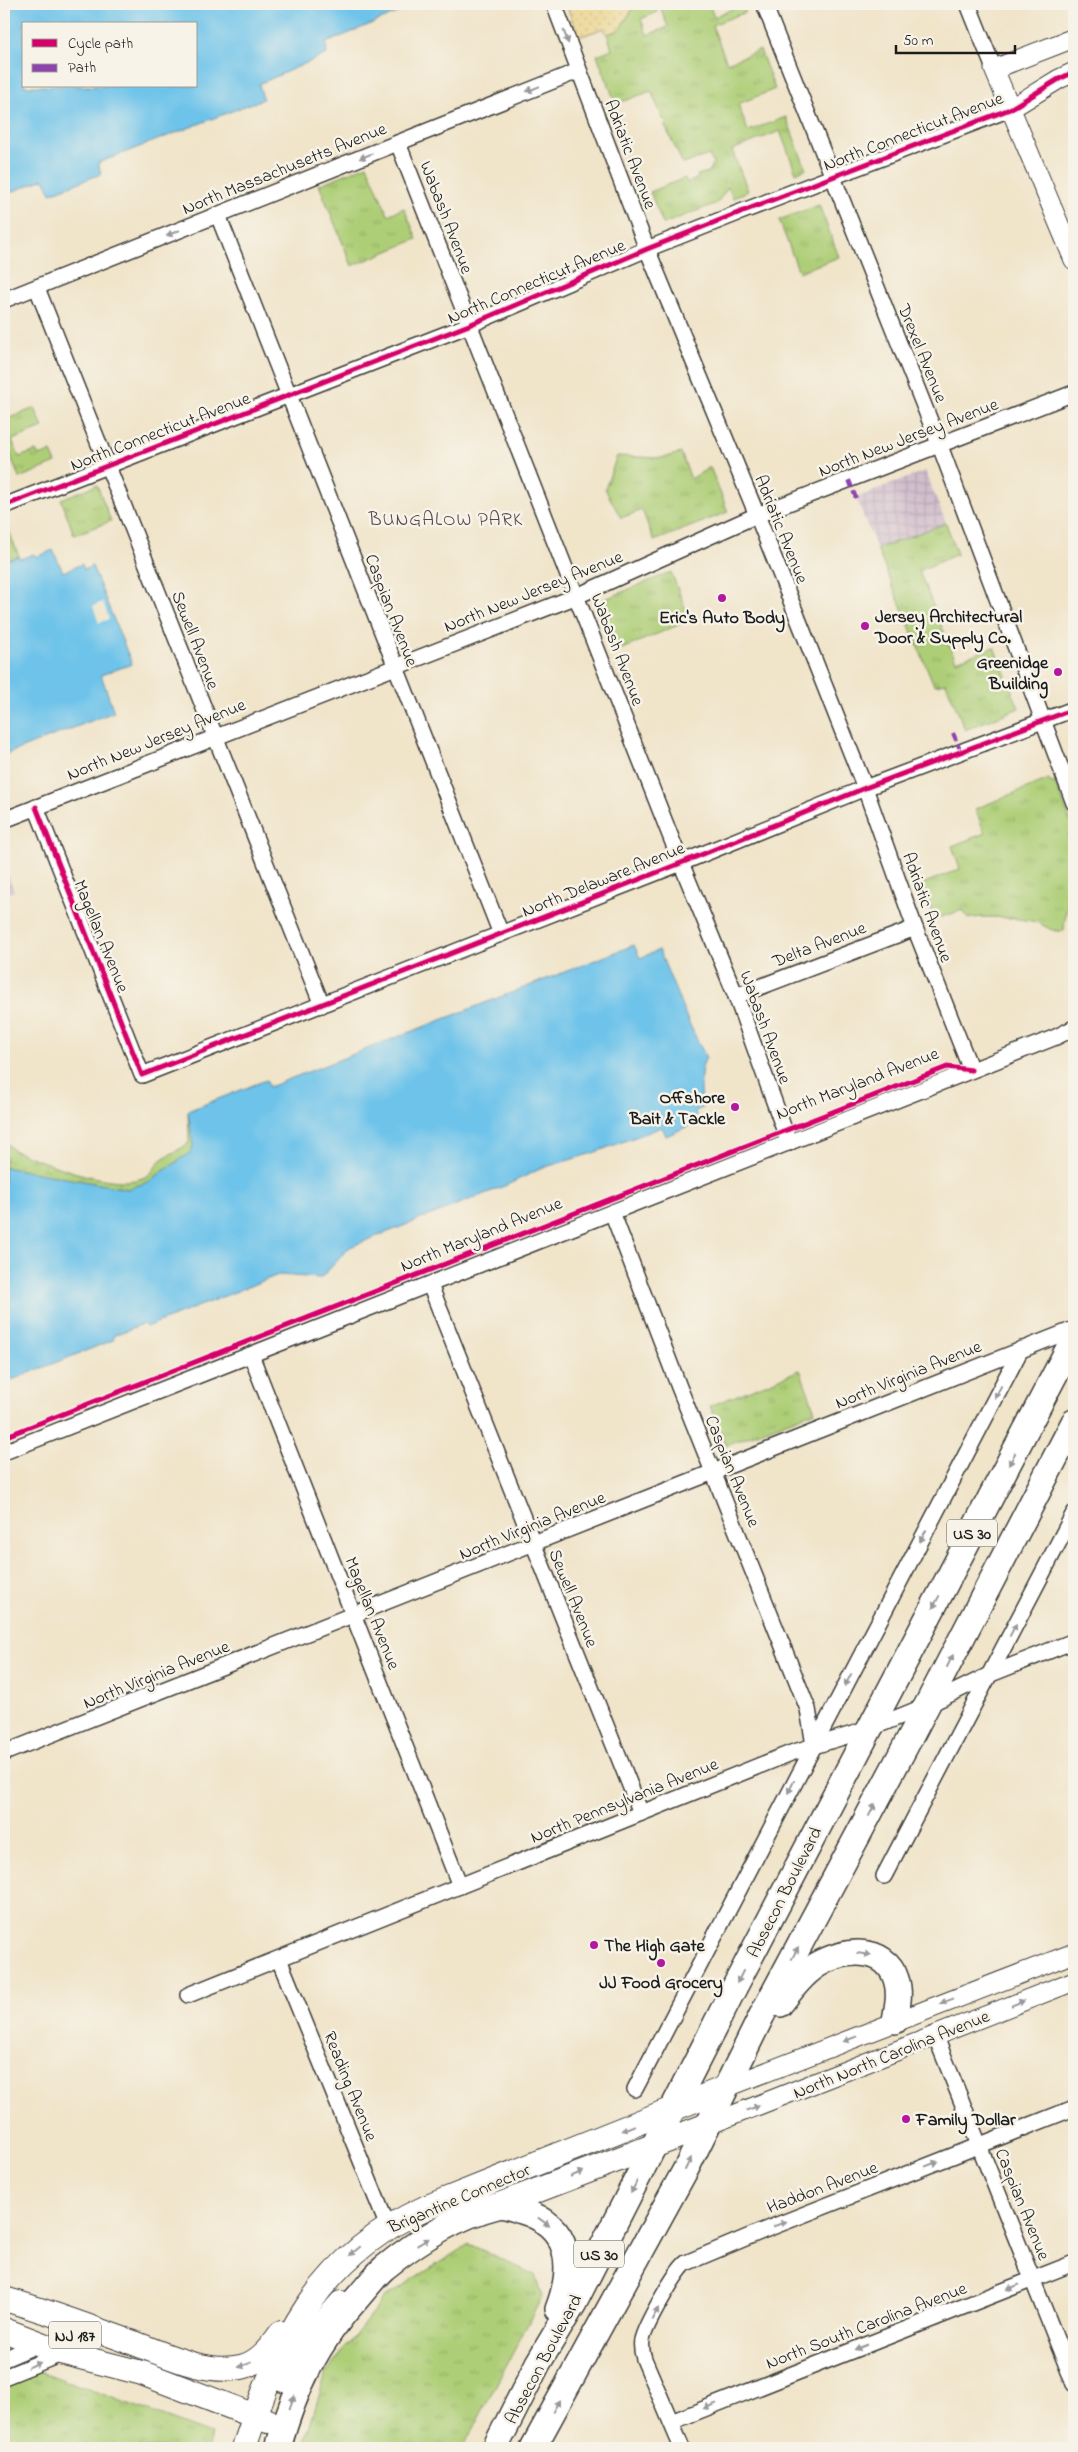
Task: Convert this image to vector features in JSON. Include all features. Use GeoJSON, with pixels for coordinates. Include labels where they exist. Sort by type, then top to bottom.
{"type":"FeatureCollection","features":[{"type":"Feature","properties":{"kind":"highway","name":"Absecon Boulevard"},"geometry":{"type":"LineString","coordinates":[[495,2448],[538,2363],[574,2303],[869,1729],[1074,1338]]}},
{"type":"Feature","properties":{"kind":"highway","name":"Absecon Boulevard"},"geometry":{"type":"LineString","coordinates":[[533,2448],[687,2167],[748,2043],[928,1705],[1074,1422]]}},
{"type":"Feature","properties":{"kind":"highway"},"geometry":{"type":"LineString","coordinates":[[748,2043],[809,1971],[827,1960],[851,1953],[877,1956],[894,1972],[899,1996],[895,2021]]}},
{"type":"Feature","properties":{"kind":"highway"},"geometry":{"type":"LineString","coordinates":[[499,2205],[526,2212],[543,2221],[559,2236],[568,2259],[568,2272],[562,2299],[538,2363]]}},
{"type":"Feature","properties":{"kind":"highway","name":"Brigantine Connector"},"geometry":{"type":"LineString","coordinates":[[383,2269],[407,2251],[450,2225],[499,2205]]}},
{"type":"Feature","properties":{"kind":"highway"},"geometry":{"type":"LineString","coordinates":[[278,2448],[292,2400],[316,2352],[334,2324],[383,2269]]}},
{"type":"Feature","properties":{"kind":"highway"},"geometry":{"type":"LineString","coordinates":[[260,2448],[261,2420]]}},
{"type":"Feature","properties":{"kind":"main road","name":"Brigantine Connector"},"geometry":{"type":"LineString","coordinates":[[261,2420],[266,2384],[283,2347],[325,2280],[359,2248],[388,2227],[431,2206],[725,2088]]}},
{"type":"Feature","properties":{"kind":"main road","name":"Brigantine Connector"},"geometry":{"type":"LineString","coordinates":[[499,2205],[708,2125]]}},
{"type":"Feature","properties":{"kind":"main road","name":"Brigantine Connector"},"geometry":{"type":"LineString","coordinates":[[244,2448],[302,2348],[342,2302],[383,2269]]}},
{"type":"Feature","properties":{"kind":"main road"},"geometry":{"type":"LineString","coordinates":[[4,2299],[180,2359],[210,2367],[230,2369],[247,2366],[269,2348],[292,2317],[325,2280]]}},
{"type":"Feature","properties":{"kind":"main road","name":"NJ 187"},"geometry":{"type":"LineString","coordinates":[[4,2305],[76,2336],[142,2373]]}},
{"type":"Feature","properties":{"kind":"main road","name":"NJ 187"},"geometry":{"type":"LineString","coordinates":[[4,2330],[64,2353],[142,2373],[261,2420]]}},
{"type":"Feature","properties":{"kind":"street","name":"Adriatic Avenue"},"geometry":{"type":"LineString","coordinates":[[554,4],[647,249],[757,515],[864,788],[915,928],[970,1070]]}},
{"type":"Feature","properties":{"kind":"street","name":"Drexel Avenue"},"geometry":{"type":"LineString","coordinates":[[764,4],[940,446],[1074,803]]}},
{"type":"Feature","properties":{"kind":"street"},"geometry":{"type":"LineString","coordinates":[[968,4],[1074,260]]}},
{"type":"Feature","properties":{"kind":"street","name":"North Connecticut Avenue"},"geometry":{"type":"LineString","coordinates":[[994,69],[1074,38]]}},
{"type":"Feature","properties":{"kind":"street","name":"North Massachusetts Avenue"},"geometry":{"type":"LineString","coordinates":[[4,300],[578,71]]}},
{"type":"Feature","properties":{"kind":"street","name":"North Connecticut Avenue"},"geometry":{"type":"LineString","coordinates":[[4,506],[469,325],[647,249],[1010,109],[1074,72]]}},
{"type":"Feature","properties":{"kind":"street","name":"Wabash Avenue"},"geometry":{"type":"LineString","coordinates":[[398,143],[681,863],[736,996],[789,1142]]}},
{"type":"Feature","properties":{"kind":"street","name":"Caspian Avenue"},"geometry":{"type":"LineString","coordinates":[[218,215],[500,934]]}},
{"type":"Feature","properties":{"kind":"street","name":"Sewell Avenue"},"geometry":{"type":"LineString","coordinates":[[37,288],[322,1005]]}},
{"type":"Feature","properties":{"kind":"street","name":"North New Jersey Avenue"},"geometry":{"type":"LineString","coordinates":[[4,820],[214,736],[577,596],[757,515],[1074,393]]}},
{"type":"Feature","properties":{"kind":"street","name":"North Delaware Avenue"},"geometry":{"type":"LineString","coordinates":[[142,1075],[681,863],[864,788],[1074,709]]}},
{"type":"Feature","properties":{"kind":"street","name":"Magellan Avenue"},"geometry":{"type":"LineString","coordinates":[[36,807],[142,1075]]}},
{"type":"Feature","properties":{"kind":"street","name":"Delta Avenue"},"geometry":{"type":"LineString","coordinates":[[736,996],[915,928]]}},
{"type":"Feature","properties":{"kind":"street","name":"North Maryland Avenue"},"geometry":{"type":"LineString","coordinates":[[4,1452],[430,1285],[1074,1028]]}},
{"type":"Feature","properties":{"kind":"street","name":"Caspian Avenue"},"geometry":{"type":"LineString","coordinates":[[612,1212],[809,1712],[814,1744]]}},
{"type":"Feature","properties":{"kind":"street","name":"Sewell Avenue"},"geometry":{"type":"LineString","coordinates":[[430,1285],[641,1813]]}},
{"type":"Feature","properties":{"kind":"street","name":"North Virginia Avenue"},"geometry":{"type":"LineString","coordinates":[[4,1753],[533,1546],[1021,1349],[1074,1330]]}},
{"type":"Feature","properties":{"kind":"street"},"geometry":{"type":"LineString","coordinates":[[635,2089],[1021,1349]]}},
{"type":"Feature","properties":{"kind":"street","name":"Magellan Avenue"},"geometry":{"type":"LineString","coordinates":[[251,1354],[460,1886]]}},
{"type":"Feature","properties":{"kind":"street"},"geometry":{"type":"LineString","coordinates":[[884,1876],[1074,1514]]}},
{"type":"Feature","properties":{"kind":"street","name":"North Pennsylvania Avenue"},"geometry":{"type":"LineString","coordinates":[[188,1995],[814,1744],[869,1729],[928,1705],[991,1674],[1074,1641]]}},
{"type":"Feature","properties":{"kind":"street","name":"North North Carolina Avenue"},"geometry":{"type":"LineString","coordinates":[[725,2088],[1074,1953]]}},
{"type":"Feature","properties":{"kind":"street","name":"Reading Avenue"},"geometry":{"type":"LineString","coordinates":[[279,1959],[388,2227]]}},
{"type":"Feature","properties":{"kind":"street","name":"North North Carolina Avenue"},"geometry":{"type":"LineString","coordinates":[[708,2125],[936,2037],[1074,1981]]}},
{"type":"Feature","properties":{"kind":"street","name":"Caspian Avenue"},"geometry":{"type":"LineString","coordinates":[[936,2037],[1074,2384]]}},
{"type":"Feature","properties":{"kind":"street","name":"Haddon Avenue"},"geometry":{"type":"LineString","coordinates":[[671,2422],[644,2359],[642,2345],[645,2331],[681,2268],[691,2260],[1074,2108]]}},
{"type":"Feature","properties":{"kind":"street","name":"North South Carolina Avenue"},"geometry":{"type":"LineString","coordinates":[[671,2422],[1074,2263]]}},
{"type":"Feature","properties":{"kind":"street"},"geometry":{"type":"LineString","coordinates":[[4,2359],[39,2344]]}},
{"type":"Feature","properties":{"kind":"street"},"geometry":{"type":"LineString","coordinates":[[4,2377],[64,2353]]}},
{"type":"Feature","properties":{"kind":"street"},"geometry":{"type":"LineString","coordinates":[[671,2422],[682,2448]]}},
{"type":"Feature","properties":{"kind":"shaded area"},"geometry":{"type":"Polygon","coordinates":[[[925,471],[946,523],[877,549],[856,498],[925,471]]]}},
{"type":"Feature","properties":{"kind":"shaded area"},"geometry":{"type":"Polygon","coordinates":[[[4,863],[14,891],[4,895],[4,863]]]}},
{"type":"Feature","properties":{"kind":"green space"},"geometry":{"type":"Polygon","coordinates":[[[636,4],[655,4],[657,12],[641,19],[647,35],[668,27],[659,4],[709,4],[714,17],[741,5],[746,12],[712,25],[727,63],[760,50],[775,89],[738,104],[748,131],[786,117],[806,169],[796,173],[780,131],[732,150],[748,191],[733,198],[728,187],[717,203],[663,224],[650,192],[685,178],[687,183],[698,178],[697,175],[709,172],[713,163],[709,155],[683,164],[665,126],[666,121],[663,119],[651,91],[616,104],[597,55],[612,49],[607,34],[619,30],[636,4]]]}},
{"type":"Feature","properties":{"kind":"green space"},"geometry":{"type":"Polygon","coordinates":[[[367,165],[388,215],[404,208],[417,239],[352,266],[319,185],[367,165]]]}},
{"type":"Feature","properties":{"kind":"green space"},"geometry":{"type":"Polygon","coordinates":[[[819,205],[839,257],[799,272],[779,220],[819,205]]]}},
{"type":"Feature","properties":{"kind":"green space"},"geometry":{"type":"Polygon","coordinates":[[[35,408],[43,428],[12,440],[19,457],[36,451],[39,456],[51,452],[56,463],[19,478],[4,437],[4,420],[35,408]]]}},
{"type":"Feature","properties":{"kind":"green space"},"geometry":{"type":"Polygon","coordinates":[[[681,453],[691,479],[710,467],[728,512],[654,541],[642,510],[621,518],[605,489],[617,456],[661,458],[681,453]]]}},
{"type":"Feature","properties":{"kind":"green space"},"geometry":{"type":"Polygon","coordinates":[[[97,485],[111,521],[74,535],[61,499],[97,485]]]}},
{"type":"Feature","properties":{"kind":"green space"},"geometry":{"type":"Polygon","coordinates":[[[946,523],[957,554],[919,571],[956,661],[994,647],[1019,708],[965,730],[946,683],[934,685],[877,549],[946,523]]]}},
{"type":"Feature","properties":{"kind":"green space"},"geometry":{"type":"Polygon","coordinates":[[[6,524],[19,556],[4,561],[4,525],[6,524]]]}},
{"type":"Feature","properties":{"kind":"green space"},"geometry":{"type":"Polygon","coordinates":[[[671,572],[690,620],[617,651],[600,608],[600,601],[671,572]]]}},
{"type":"Feature","properties":{"kind":"green space"},"geometry":{"type":"Polygon","coordinates":[[[1049,779],[1051,783],[1055,782],[1074,830],[1068,835],[1071,847],[1072,870],[1064,931],[1053,930],[1032,921],[1014,918],[968,919],[963,910],[935,919],[922,884],[960,869],[952,846],[985,833],[975,809],[1049,779]]]}},
{"type":"Feature","properties":{"kind":"green space"},"geometry":{"type":"Polygon","coordinates":[[[216,1100],[219,1116],[162,1203],[4,1177],[5,1141],[13,1150],[80,1174],[117,1181],[134,1180],[147,1176],[162,1159],[189,1143],[188,1111],[216,1100]]]}},
{"type":"Feature","properties":{"kind":"green space"},"geometry":{"type":"Polygon","coordinates":[[[800,1370],[815,1411],[726,1445],[710,1406],[800,1370]]]}},
{"type":"Feature","properties":{"kind":"green space"},"geometry":{"type":"Polygon","coordinates":[[[469,2244],[535,2275],[542,2297],[463,2448],[303,2448],[326,2373],[385,2297],[469,2244]]]}},
{"type":"Feature","properties":{"kind":"green space"},"geometry":{"type":"Polygon","coordinates":[[[4,2358],[211,2434],[208,2448],[4,2448],[4,2358]]]}},
{"type":"Feature","properties":{"kind":"sand"},"geometry":{"type":"Polygon","coordinates":[[[566,4],[635,5],[619,30],[607,34],[604,28],[579,37],[566,4]]]}},
{"type":"Feature","properties":{"kind":"water"},"geometry":{"type":"Polygon","coordinates":[[[4,4],[418,4],[326,43],[327,54],[259,84],[263,99],[98,163],[101,174],[51,193],[44,179],[4,195],[4,4]]]}},
{"type":"Feature","properties":{"kind":"water"},"geometry":{"type":"Polygon","coordinates":[[[53,550],[63,572],[82,564],[84,570],[92,566],[132,664],[101,675],[114,712],[4,755],[4,561],[19,556],[20,559],[34,554],[36,557],[53,550]]]}},
{"type":"Feature","properties":{"kind":"water"},"geometry":{"type":"Polygon","coordinates":[[[634,945],[640,958],[659,950],[688,1021],[706,1058],[701,1075],[703,1108],[695,1111],[698,1122],[666,1136],[662,1127],[593,1153],[542,1168],[507,1185],[350,1247],[321,1278],[278,1275],[146,1327],[143,1324],[114,1335],[113,1340],[4,1383],[4,1167],[127,1189],[148,1182],[191,1152],[193,1146],[188,1111],[266,1080],[269,1087],[634,945]]]}},
{"type":"Feature","properties":{"kind":"pier"},"geometry":{"type":"Polygon","coordinates":[[[103,602],[109,619],[99,623],[93,606],[103,602]]]}},
{"type":"Feature","properties":{"kind":"marked path"},"geometry":{"type":"LineString","coordinates":[[849,480],[856,498]]}},
{"type":"Feature","properties":{"kind":"marked path"},"geometry":{"type":"LineString","coordinates":[[953,733],[961,752]]}},
{"type":"Feature","properties":{"kind":"cycle path"},"geometry":{"type":"LineString","coordinates":[[4,506],[469,325],[647,249],[738,213],[1010,109],[1074,72]]}},
{"type":"Feature","properties":{"kind":"cycle path"},"geometry":{"type":"LineString","coordinates":[[36,807],[142,1075],[681,863],[865,788],[1074,709]]}},
{"type":"Feature","properties":{"kind":"cycle path"},"geometry":{"type":"LineString","coordinates":[[4,1437],[947,1067],[971,1070]]}},
{"type":"Feature","properties":{"kind":"place","name":"Eric's Auto Body"},"geometry":{"type":"Point","coordinates":[722,598]}},
{"type":"Feature","properties":{"kind":"place","name":"Jersey Architectural Door & Supply Co."},"geometry":{"type":"Point","coordinates":[865,626]}},
{"type":"Feature","properties":{"kind":"place","name":"Greenidge Building"},"geometry":{"type":"Point","coordinates":[1058,672]}},
{"type":"Feature","properties":{"kind":"place","name":"Offshore Bait & Tackle"},"geometry":{"type":"Point","coordinates":[735,1107]}},
{"type":"Feature","properties":{"kind":"place","name":"The High Gate"},"geometry":{"type":"Point","coordinates":[594,1945]}},
{"type":"Feature","properties":{"kind":"place","name":"JJ Food Grocery"},"geometry":{"type":"Point","coordinates":[661,1963]}},
{"type":"Feature","properties":{"kind":"place","name":"Family Dollar"},"geometry":{"type":"Point","coordinates":[906,2119]}},
{"type":"Feature","properties":{"kind":"district","name":"BUNGALOW PARK"},"geometry":{"type":"Point","coordinates":[446,518]}}]}
